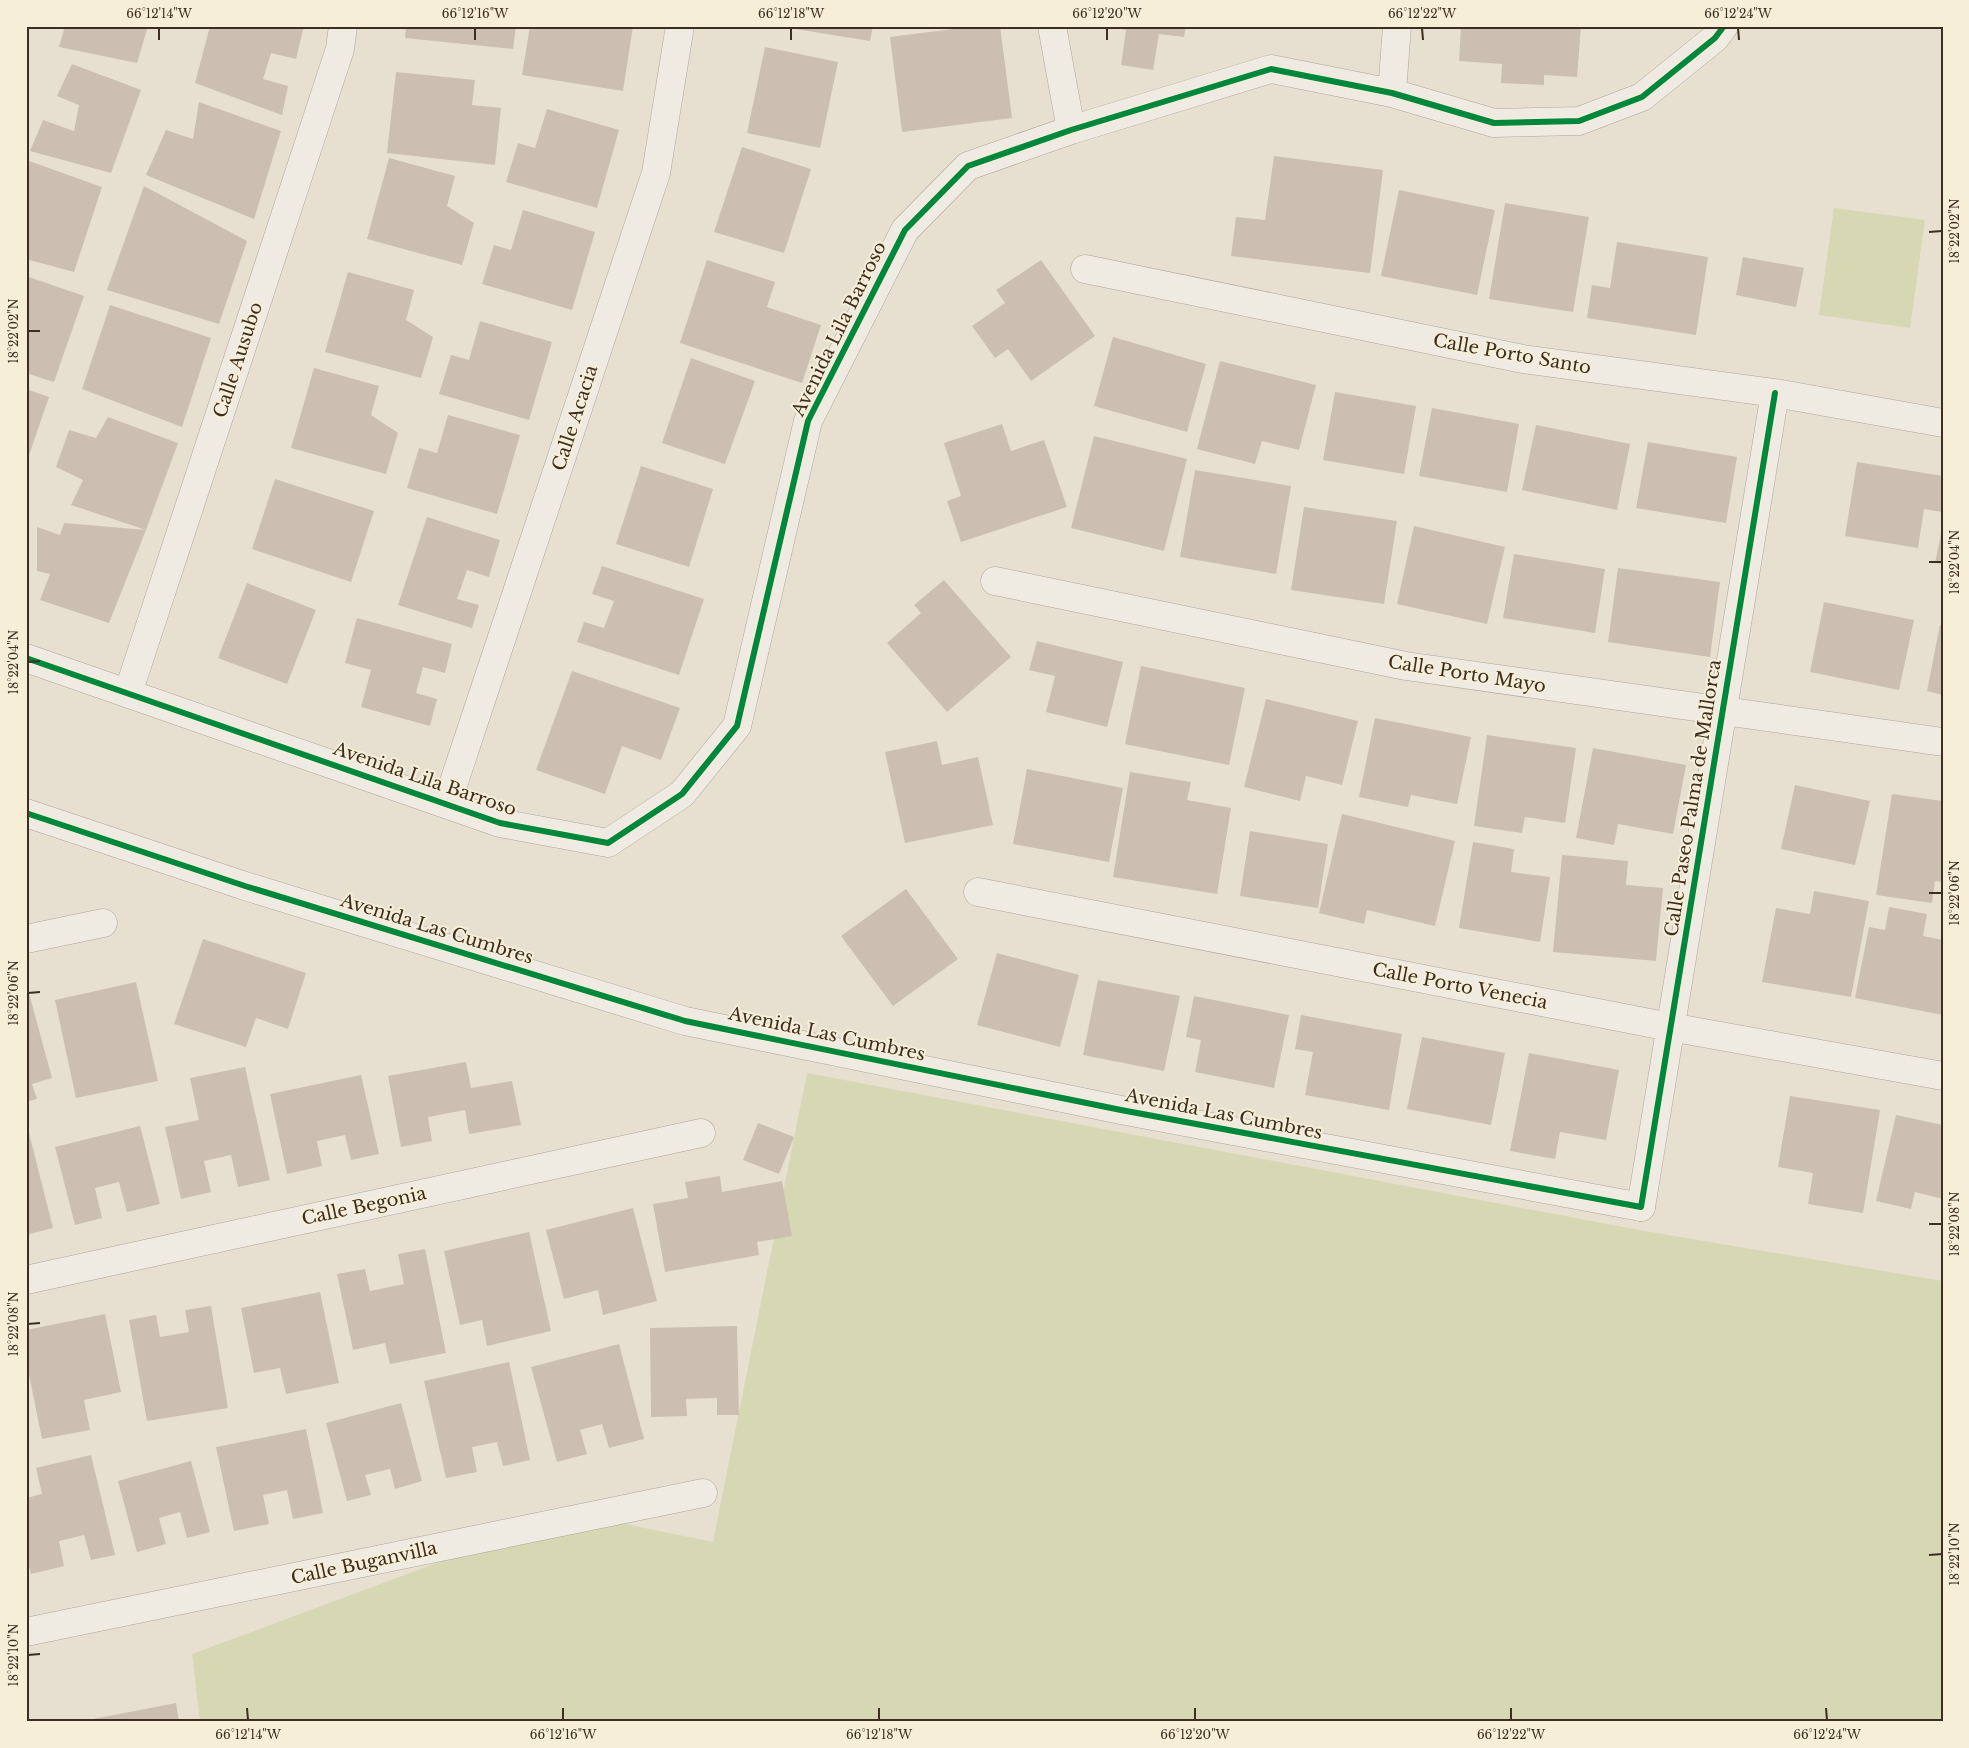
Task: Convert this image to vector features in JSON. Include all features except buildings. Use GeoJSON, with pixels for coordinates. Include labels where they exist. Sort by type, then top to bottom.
{"type":"FeatureCollection","features":[{"type":"Feature","properties":{"kind":"street","name":"Calle Ausubo"},"geometry":{"type":"LineString","coordinates":[[128,693],[337,58],[343,26]]}},
{"type":"Feature","properties":{"kind":"street","name":"Calle Acacia"},"geometry":{"type":"LineString","coordinates":[[447,804],[656,173],[680,26]]}},
{"type":"Feature","properties":{"kind":"street"},"geometry":{"type":"LineString","coordinates":[[1052,26],[1071,130]]}},
{"type":"Feature","properties":{"kind":"street"},"geometry":{"type":"LineString","coordinates":[[1392,93],[1397,26]]}},
{"type":"Feature","properties":{"kind":"street","name":"Avenida Lila Barroso"},"geometry":{"type":"LineString","coordinates":[[26,658],[500,823],[608,843],[682,794],[737,726],[808,421],[905,230],[968,166],[1071,130],[1271,69],[1392,93],[1494,123],[1579,121],[1642,97],[1715,38],[1724,26]]}},
{"type":"Feature","properties":{"kind":"street","name":"Calle Porto Santo"},"geometry":{"type":"LineString","coordinates":[[1085,269],[1523,359],[1775,393],[1943,423]]}},
{"type":"Feature","properties":{"kind":"street","name":"Calle Paseo Palma de Mallorca"},"geometry":{"type":"LineString","coordinates":[[1641,1207],[1775,393]]}},
{"type":"Feature","properties":{"kind":"street","name":"Calle Porto Mayo"},"geometry":{"type":"LineString","coordinates":[[995,580],[1406,666],[1943,742]]}},
{"type":"Feature","properties":{"kind":"street","name":"Avenida Las Cumbres"},"geometry":{"type":"LineString","coordinates":[[26,813],[245,886],[685,1021],[1122,1110],[1641,1207]]}},
{"type":"Feature","properties":{"kind":"street","name":"Calle Porto Venecia"},"geometry":{"type":"LineString","coordinates":[[978,892],[1670,1027],[1943,1076]]}},
{"type":"Feature","properties":{"kind":"street"},"geometry":{"type":"LineString","coordinates":[[26,939],[104,923]]}},
{"type":"Feature","properties":{"kind":"street","name":"Calle Begonia"},"geometry":{"type":"LineString","coordinates":[[26,1280],[701,1133]]}},
{"type":"Feature","properties":{"kind":"street","name":"Calle Buganvilla"},"geometry":{"type":"LineString","coordinates":[[26,1632],[702,1493]]}},
{"type":"Feature","properties":{"kind":"green space"},"geometry":{"type":"Polygon","coordinates":[[[1834,208],[1925,220],[1910,328],[1819,315],[1834,208]]]}},
{"type":"Feature","properties":{"kind":"green space"},"geometry":{"type":"Polygon","coordinates":[[[807,1073],[1639,1230],[1943,1281],[1943,1722],[200,1722],[192,1654],[571,1513],[713,1542],[807,1073]]]}},
{"type":"Feature","properties":{"kind":"cycle path"},"geometry":{"type":"LineString","coordinates":[[26,658],[500,823],[608,843],[682,794],[737,726],[808,421],[905,230],[968,166],[1071,130],[1271,69],[1392,93],[1494,123],[1579,121],[1642,97],[1715,38],[1724,26]]}},
{"type":"Feature","properties":{"kind":"cycle path"},"geometry":{"type":"LineString","coordinates":[[26,813],[245,886],[685,1021],[1121,1110],[1641,1207],[1775,393]]}}]}
